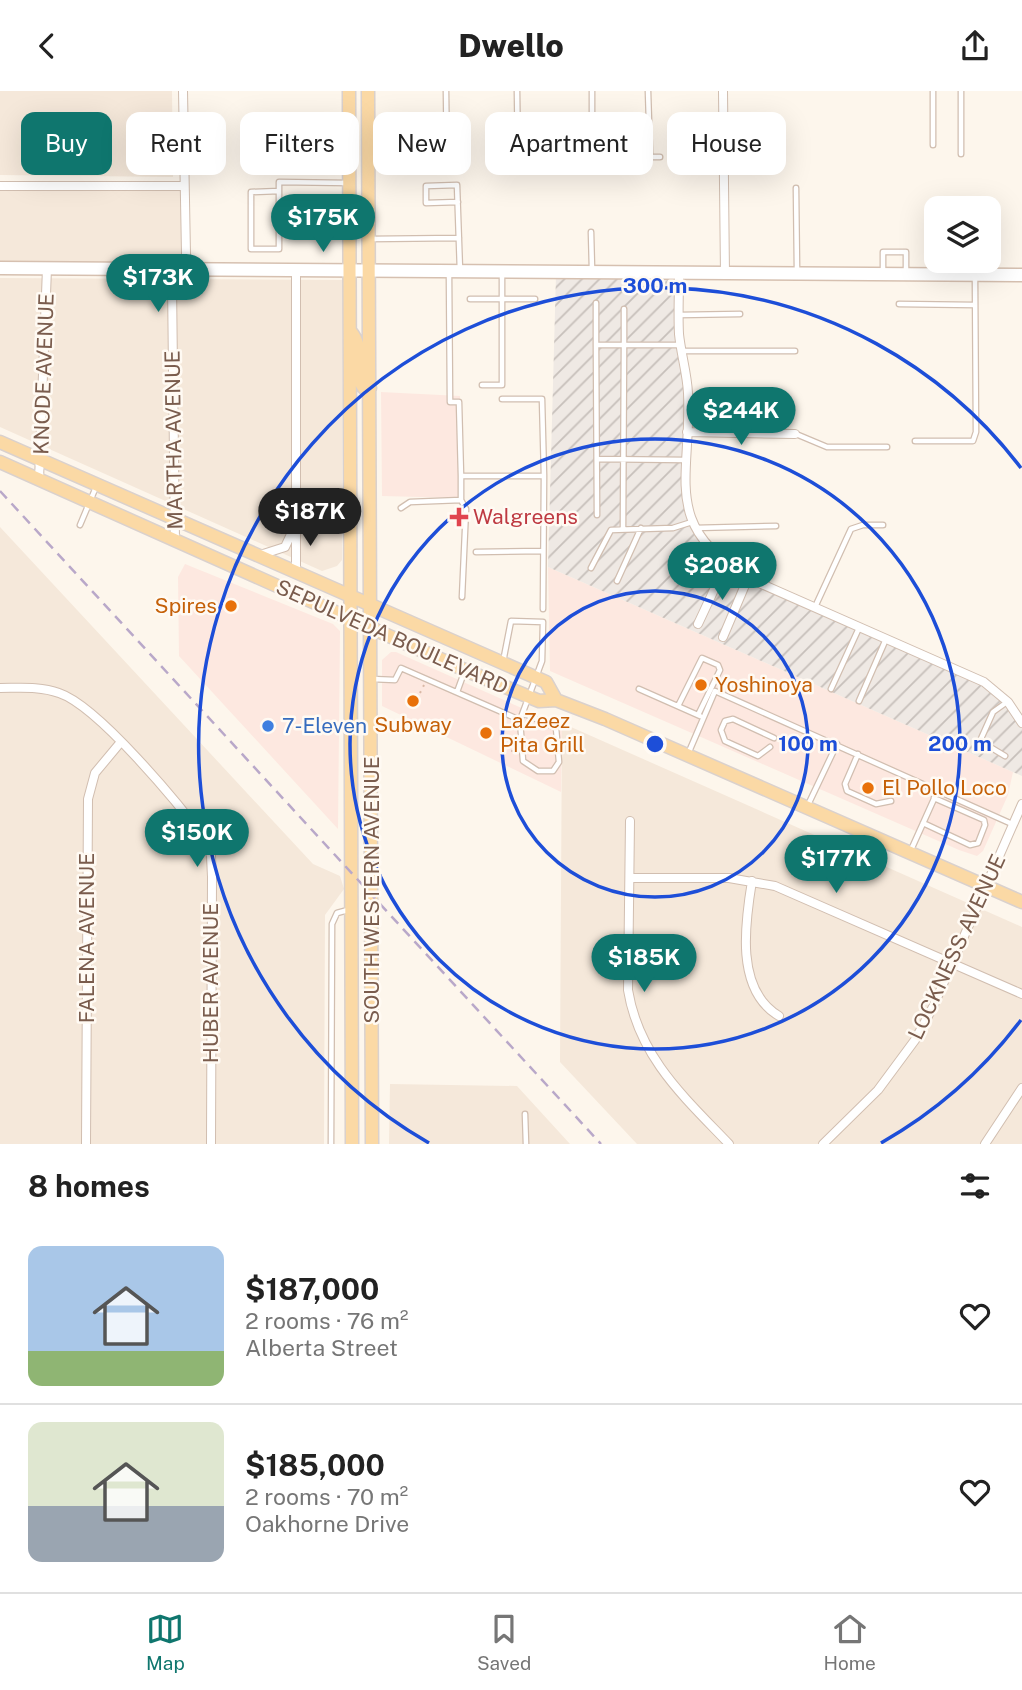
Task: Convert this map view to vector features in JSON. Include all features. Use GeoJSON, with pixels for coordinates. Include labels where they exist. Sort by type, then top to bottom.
{"type":"FeatureCollection","features":[{"type":"Feature","properties":{"kind":"main road","name":"SOUTH WESTERN AVENUE"},"geometry":{"type":"LineString","coordinates":[[349,91],[350,112]]}},
{"type":"Feature","properties":{"kind":"main road","name":"SOUTH WESTERN AVENUE"},"geometry":{"type":"LineString","coordinates":[[368,91],[372,1144]]}},
{"type":"Feature","properties":{"kind":"main road","name":"SOUTH WESTERN AVENUE"},"geometry":{"type":"LineString","coordinates":[[350,175],[353,596],[352,1144]]}},
{"type":"Feature","properties":{"kind":"main road"},"geometry":{"type":"LineString","coordinates":[[351,332],[360,351],[360,383],[364,388],[370,389]]}},
{"type":"Feature","properties":{"kind":"main road","name":"SEPULVEDA BOULEVARD"},"geometry":{"type":"LineString","coordinates":[[0,442],[546,682],[556,700]]}},
{"type":"Feature","properties":{"kind":"main road","name":"SEPULVEDA BOULEVARD"},"geometry":{"type":"LineString","coordinates":[[0,462],[465,670],[539,701],[556,700],[1022,902]]}},
{"type":"Feature","properties":{"kind":"street","name":"MARTHA AVENUE"},"geometry":{"type":"LineString","coordinates":[[175,541],[172,284],[186,254],[183,91]]}},
{"type":"Feature","properties":{"kind":"street"},"geometry":{"type":"LineString","coordinates":[[723,91],[724,275]]}},
{"type":"Feature","properties":{"kind":"street"},"geometry":{"type":"LineString","coordinates":[[0,186],[184,186]]}},
{"type":"Feature","properties":{"kind":"street"},"geometry":{"type":"LineString","coordinates":[[0,268],[679,275],[1022,275]]}},
{"type":"Feature","properties":{"kind":"street","name":"KNODE AVENUE"},"geometry":{"type":"LineString","coordinates":[[39,480],[42,460],[47,268]]}},
{"type":"Feature","properties":{"kind":"street"},"geometry":{"type":"LineString","coordinates":[[296,270],[296,572]]}},
{"type":"Feature","properties":{"kind":"street"},"geometry":{"type":"LineString","coordinates":[[679,275],[681,348],[688,393],[685,492],[693,525],[704,544],[726,564],[748,578],[971,675],[1008,702],[1022,723]]}},
{"type":"Feature","properties":{"kind":"street"},"geometry":{"type":"LineString","coordinates":[[687,432],[795,434]]}},
{"type":"Feature","properties":{"kind":"street"},"geometry":{"type":"LineString","coordinates":[[260,555],[285,547],[296,524]]}},
{"type":"Feature","properties":{"kind":"street"},"geometry":{"type":"LineString","coordinates":[[698,624],[726,564]]}},
{"type":"Feature","properties":{"kind":"street"},"geometry":{"type":"LineString","coordinates":[[723,637],[748,578]]}},
{"type":"Feature","properties":{"kind":"street","name":"HUBER AVENUE"},"geometry":{"type":"LineString","coordinates":[[0,688],[39,688],[60,693],[88,711],[120,743],[206,841],[211,856],[211,1144]]}},
{"type":"Feature","properties":{"kind":"street","name":"FALENA AVENUE"},"geometry":{"type":"LineString","coordinates":[[86,1144],[88,799],[95,773],[120,743]]}},
{"type":"Feature","properties":{"kind":"street","name":"LOCKNESS AVENUE"},"geometry":{"type":"LineString","coordinates":[[823,1144],[855,1114],[897,1066],[933,1007],[1022,804]]}},
{"type":"Feature","properties":{"kind":"street"},"geometry":{"type":"LineString","coordinates":[[630,821],[628,990],[638,1030],[660,1070],[729,1144]]}},
{"type":"Feature","properties":{"kind":"street"},"geometry":{"type":"LineString","coordinates":[[630,878],[752,881],[806,897],[1022,994]]}},
{"type":"Feature","properties":{"kind":"street"},"geometry":{"type":"LineString","coordinates":[[752,881],[746,925],[748,962],[761,998],[779,1016]]}},
{"type":"Feature","properties":{"kind":"street"},"geometry":{"type":"LineString","coordinates":[[985,1144],[1022,1088]]}},
{"type":"Feature","properties":{"kind":"lane"},"geometry":{"type":"LineString","coordinates":[[446,91],[446,112]]}},
{"type":"Feature","properties":{"kind":"lane"},"geometry":{"type":"LineString","coordinates":[[517,91],[517,112]]}},
{"type":"Feature","properties":{"kind":"lane"},"geometry":{"type":"LineString","coordinates":[[592,91],[592,112]]}},
{"type":"Feature","properties":{"kind":"lane"},"geometry":{"type":"LineString","coordinates":[[648,91],[649,154],[652,157],[660,157]]}},
{"type":"Feature","properties":{"kind":"lane"},"geometry":{"type":"LineString","coordinates":[[933,91],[933,145]]}},
{"type":"Feature","properties":{"kind":"lane"},"geometry":{"type":"LineString","coordinates":[[961,91],[961,154]]}},
{"type":"Feature","properties":{"kind":"lane"},"geometry":{"type":"LineString","coordinates":[[279,191],[251,192],[251,249],[279,249],[279,191],[279,183],[350,183]]}},
{"type":"Feature","properties":{"kind":"lane"},"geometry":{"type":"LineString","coordinates":[[457,202],[426,203],[426,185],[457,185],[459,238],[455,272],[450,403],[460,402],[461,500],[466,509],[462,597]]}},
{"type":"Feature","properties":{"kind":"lane"},"geometry":{"type":"LineString","coordinates":[[796,188],[797,275]]}},
{"type":"Feature","properties":{"kind":"lane"},"geometry":{"type":"LineString","coordinates":[[591,232],[592,274]]}},
{"type":"Feature","properties":{"kind":"lane"},"geometry":{"type":"LineString","coordinates":[[369,239],[459,238]]}},
{"type":"Feature","properties":{"kind":"lane"},"geometry":{"type":"LineString","coordinates":[[883,275],[883,252],[906,252],[906,275]]}},
{"type":"Feature","properties":{"kind":"lane"},"geometry":{"type":"LineString","coordinates":[[482,384],[502,385],[502,272]]}},
{"type":"Feature","properties":{"kind":"lane"},"geometry":{"type":"LineString","coordinates":[[915,441],[973,441],[976,432],[975,275]]}},
{"type":"Feature","properties":{"kind":"lane"},"geometry":{"type":"LineString","coordinates":[[470,299],[535,299]]}},
{"type":"Feature","properties":{"kind":"lane"},"geometry":{"type":"LineString","coordinates":[[596,303],[597,515]]}},
{"type":"Feature","properties":{"kind":"lane"},"geometry":{"type":"LineString","coordinates":[[899,304],[975,305]]}},
{"type":"Feature","properties":{"kind":"lane"},"geometry":{"type":"LineString","coordinates":[[623,528],[624,309]]}},
{"type":"Feature","properties":{"kind":"lane"},"geometry":{"type":"LineString","coordinates":[[679,315],[740,314]]}},
{"type":"Feature","properties":{"kind":"lane"},"geometry":{"type":"LineString","coordinates":[[596,345],[795,351]]}},
{"type":"Feature","properties":{"kind":"lane"},"geometry":{"type":"LineString","coordinates":[[502,399],[542,399],[542,609]]}},
{"type":"Feature","properties":{"kind":"lane"},"geometry":{"type":"LineString","coordinates":[[795,434],[827,447],[887,447]]}},
{"type":"Feature","properties":{"kind":"lane"},"geometry":{"type":"LineString","coordinates":[[597,459],[686,460]]}},
{"type":"Feature","properties":{"kind":"lane"},"geometry":{"type":"LineString","coordinates":[[461,477],[544,477]]}},
{"type":"Feature","properties":{"kind":"lane"},"geometry":{"type":"LineString","coordinates":[[80,525],[98,483]]}},
{"type":"Feature","properties":{"kind":"lane"},"geometry":{"type":"LineString","coordinates":[[401,508],[411,502],[461,500]]}},
{"type":"Feature","properties":{"kind":"lane"},"geometry":{"type":"LineString","coordinates":[[591,568],[611,530],[693,525],[776,526]]}},
{"type":"Feature","properties":{"kind":"lane"},"geometry":{"type":"LineString","coordinates":[[815,608],[851,529],[863,525],[883,525]]}},
{"type":"Feature","properties":{"kind":"lane"},"geometry":{"type":"LineString","coordinates":[[617,581],[641,528]]}},
{"type":"Feature","properties":{"kind":"lane"},"geometry":{"type":"LineString","coordinates":[[476,552],[542,551]]}},
{"type":"Feature","properties":{"kind":"lane"},"geometry":{"type":"LineString","coordinates":[[503,663],[511,621],[542,619],[542,661],[520,720],[523,761],[545,772],[553,771],[559,762],[556,729],[523,713]]}},
{"type":"Feature","properties":{"kind":"lane"},"geometry":{"type":"LineString","coordinates":[[831,689],[860,627]]}},
{"type":"Feature","properties":{"kind":"lane"},"geometry":{"type":"LineString","coordinates":[[859,701],[886,639]]}},
{"type":"Feature","properties":{"kind":"lane"},"geometry":{"type":"LineString","coordinates":[[678,706],[702,657],[718,665],[720,670],[687,755]]}},
{"type":"Feature","properties":{"kind":"lane"},"geometry":{"type":"LineString","coordinates":[[372,679],[395,680],[401,668],[520,720]]}},
{"type":"Feature","properties":{"kind":"lane"},"geometry":{"type":"LineString","coordinates":[[457,692],[465,670]]}},
{"type":"Feature","properties":{"kind":"lane"},"geometry":{"type":"LineString","coordinates":[[639,689],[701,717]]}},
{"type":"Feature","properties":{"kind":"lane"},"geometry":{"type":"LineString","coordinates":[[701,717],[715,691],[1013,824]]}},
{"type":"Feature","properties":{"kind":"lane"},"geometry":{"type":"LineString","coordinates":[[1005,756],[980,741],[993,712],[1008,702]]}},
{"type":"Feature","properties":{"kind":"lane"},"geometry":{"type":"LineString","coordinates":[[770,747],[758,755],[725,741],[721,730],[724,721],[733,719],[774,738]]}},
{"type":"Feature","properties":{"kind":"lane"},"geometry":{"type":"LineString","coordinates":[[807,807],[837,744]]}},
{"type":"Feature","properties":{"kind":"lane"},"geometry":{"type":"LineString","coordinates":[[858,754],[845,784],[847,791],[876,804],[891,801]]}},
{"type":"Feature","properties":{"kind":"lane"},"geometry":{"type":"LineString","coordinates":[[909,853],[938,790]]}},
{"type":"Feature","properties":{"kind":"lane"},"geometry":{"type":"LineString","coordinates":[[923,823],[970,845],[978,843],[985,825],[984,820],[934,798]]}},
{"type":"Feature","properties":{"kind":"lane"},"geometry":{"type":"LineString","coordinates":[[331,1144],[332,924],[337,913],[353,911]]}},
{"type":"Feature","properties":{"kind":"lane"},"geometry":{"type":"LineString","coordinates":[[525,1114],[526,1144]]}},
{"type":"Feature","properties":{"kind":"shaded area"},"geometry":{"type":"Polygon","coordinates":[[[0,91],[172,91],[172,112],[126,112],[126,175],[173,177],[0,175],[0,91]]]}},
{"type":"Feature","properties":{"kind":"shaded area"},"geometry":{"type":"Polygon","coordinates":[[[0,187],[183,187],[184,253],[178,268],[0,267],[0,187]]]}},
{"type":"Feature","properties":{"kind":"shaded area"},"geometry":{"type":"Polygon","coordinates":[[[556,275],[678,276],[687,394],[686,512],[729,568],[969,676],[996,692],[1022,725],[1022,776],[548,567],[556,275]]]}},
{"type":"Feature","properties":{"kind":"shaded area"},"geometry":{"type":"Polygon","coordinates":[[[0,278],[342,280],[342,560],[337,566],[322,571],[0,427],[0,278]]]}},
{"type":"Feature","properties":{"kind":"shaded area"},"geometry":{"type":"Polygon","coordinates":[[[381,392],[460,396],[459,498],[382,496],[381,392]]]}},
{"type":"Feature","properties":{"kind":"shaded area"},"geometry":{"type":"Polygon","coordinates":[[[0,527],[313,864],[340,876],[344,889],[325,915],[324,1144],[0,1144],[0,527]]]}},
{"type":"Feature","properties":{"kind":"shaded area"},"geometry":{"type":"Polygon","coordinates":[[[185,564],[333,624],[340,631],[338,829],[179,656],[178,577],[185,564]]]}},
{"type":"Feature","properties":{"kind":"shaded area"},"geometry":{"type":"Polygon","coordinates":[[[548,567],[1013,772],[1008,795],[983,851],[977,856],[959,850],[550,671],[548,567]]]}},
{"type":"Feature","properties":{"kind":"shaded area"},"geometry":{"type":"Polygon","coordinates":[[[391,652],[562,726],[561,792],[382,706],[382,660],[391,652]]]}},
{"type":"Feature","properties":{"kind":"shaded area"},"geometry":{"type":"Polygon","coordinates":[[[562,723],[1022,927],[1022,1144],[637,1144],[560,1062],[562,723]]]}},
{"type":"Feature","properties":{"kind":"shaded area"},"geometry":{"type":"Polygon","coordinates":[[[390,1084],[517,1086],[570,1144],[389,1144],[390,1084]]]}},
{"type":"Feature","properties":{"kind":"railway"},"geometry":{"type":"LineString","coordinates":[[0,491],[601,1144]]}},
{"type":"Feature","properties":{"kind":"place","name":"Walgreens"},"geometry":{"type":"Point","coordinates":[459,517]}},
{"type":"Feature","properties":{"kind":"place","name":"Spires"},"geometry":{"type":"Point","coordinates":[231,606]}},
{"type":"Feature","properties":{"kind":"place","name":"Yoshinoya"},"geometry":{"type":"Point","coordinates":[701,685]}},
{"type":"Feature","properties":{"kind":"place","name":"Subway"},"geometry":{"type":"Point","coordinates":[413,701]}},
{"type":"Feature","properties":{"kind":"place","name":"7-Eleven"},"geometry":{"type":"Point","coordinates":[268,726]}},
{"type":"Feature","properties":{"kind":"place","name":"LaZeez Pita Grill"},"geometry":{"type":"Point","coordinates":[486,733]}},
{"type":"Feature","properties":{"kind":"place","name":"El Pollo Loco"},"geometry":{"type":"Point","coordinates":[868,788]}}]}
